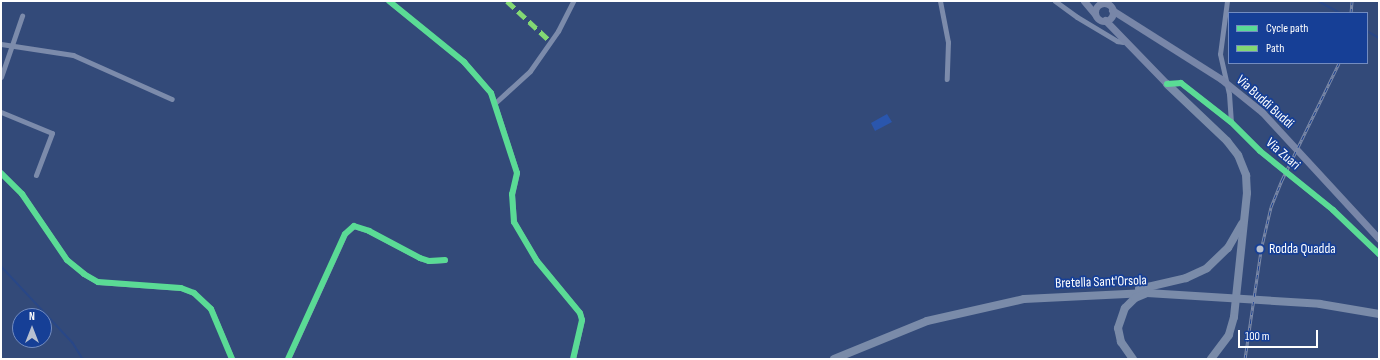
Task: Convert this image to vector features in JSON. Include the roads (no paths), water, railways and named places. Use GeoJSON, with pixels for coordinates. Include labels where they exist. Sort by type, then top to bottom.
{"type":"FeatureCollection","features":[{"type":"Feature","properties":{"kind":"main road"},"geometry":{"type":"LineString","coordinates":[[1084,1],[1095,14],[1104,20],[1123,42],[1227,141],[1238,155],[1248,183],[1232,326],[1225,342],[1211,359]]}},
{"type":"Feature","properties":{"kind":"main road"},"geometry":{"type":"LineString","coordinates":[[1095,14],[1095,9],[1099,2],[1108,4],[1112,10],[1110,18],[1104,20]]}},
{"type":"Feature","properties":{"kind":"main road","name":"Via Buddi Buddi"},"geometry":{"type":"LineString","coordinates":[[1112,10],[1221,79],[1262,112],[1379,239]]}},
{"type":"Feature","properties":{"kind":"main road"},"geometry":{"type":"LineString","coordinates":[[1128,292],[1186,278],[1207,268],[1228,248],[1244,222]]}},
{"type":"Feature","properties":{"kind":"main road"},"geometry":{"type":"LineString","coordinates":[[1133,359],[1118,335],[1120,320],[1129,303],[1148,292]]}},
{"type":"Feature","properties":{"kind":"main road","name":"Bretella Sant'Orsola"},"geometry":{"type":"LineString","coordinates":[[834,359],[907,328],[962,313],[1024,299],[1148,292],[1320,304],[1379,314]]}},
{"type":"Feature","properties":{"kind":"street"},"geometry":{"type":"LineString","coordinates":[[389,1],[464,62],[491,93],[517,173],[512,194],[514,222],[537,261],[580,313],[582,320],[573,359]]}},
{"type":"Feature","properties":{"kind":"street"},"geometry":{"type":"LineString","coordinates":[[495,103],[530,71],[558,31],[573,1]]}},
{"type":"Feature","properties":{"kind":"street"},"geometry":{"type":"LineString","coordinates":[[940,1],[948,42],[947,78]]}},
{"type":"Feature","properties":{"kind":"street"},"geometry":{"type":"LineString","coordinates":[[1055,1],[1078,17],[1123,42]]}},
{"type":"Feature","properties":{"kind":"street"},"geometry":{"type":"LineString","coordinates":[[1227,1],[1220,54],[1229,94],[1231,122]]}},
{"type":"Feature","properties":{"kind":"street"},"geometry":{"type":"LineString","coordinates":[[1,77],[22,16]]}},
{"type":"Feature","properties":{"kind":"street"},"geometry":{"type":"LineString","coordinates":[[1,44],[73,55],[172,99]]}},
{"type":"Feature","properties":{"kind":"street","name":"Via Zuari"},"geometry":{"type":"LineString","coordinates":[[1167,84],[1181,84],[1231,122],[1260,151],[1333,210],[1379,254]]}},
{"type":"Feature","properties":{"kind":"street"},"geometry":{"type":"LineString","coordinates":[[1,112],[52,133],[36,175]]}},
{"type":"Feature","properties":{"kind":"street"},"geometry":{"type":"LineString","coordinates":[[1,173],[22,194],[67,260],[84,274],[98,282],[181,288],[194,293],[211,309],[232,359]]}},
{"type":"Feature","properties":{"kind":"street"},"geometry":{"type":"LineString","coordinates":[[288,359],[345,234],[354,226],[369,231],[420,258],[430,261],[445,260]]}},
{"type":"Feature","properties":{"kind":"waterway"},"geometry":{"type":"LineString","coordinates":[[1318,1],[1339,12]]}},
{"type":"Feature","properties":{"kind":"waterway"},"geometry":{"type":"LineString","coordinates":[[1368,32],[1379,38]]}},
{"type":"Feature","properties":{"kind":"waterway"},"geometry":{"type":"LineString","coordinates":[[1,266],[73,343],[83,359]]}},
{"type":"Feature","properties":{"kind":"railway"},"geometry":{"type":"LineString","coordinates":[[1351,12],[1352,1]]}},
{"type":"Feature","properties":{"kind":"railway"},"geometry":{"type":"LineString","coordinates":[[1245,359],[1261,250],[1271,207],[1282,180],[1339,64]]}},
{"type":"Feature","properties":{"kind":"place","name":"Rodda Quadda"},"geometry":{"type":"Point","coordinates":[1260,249]}}]}
